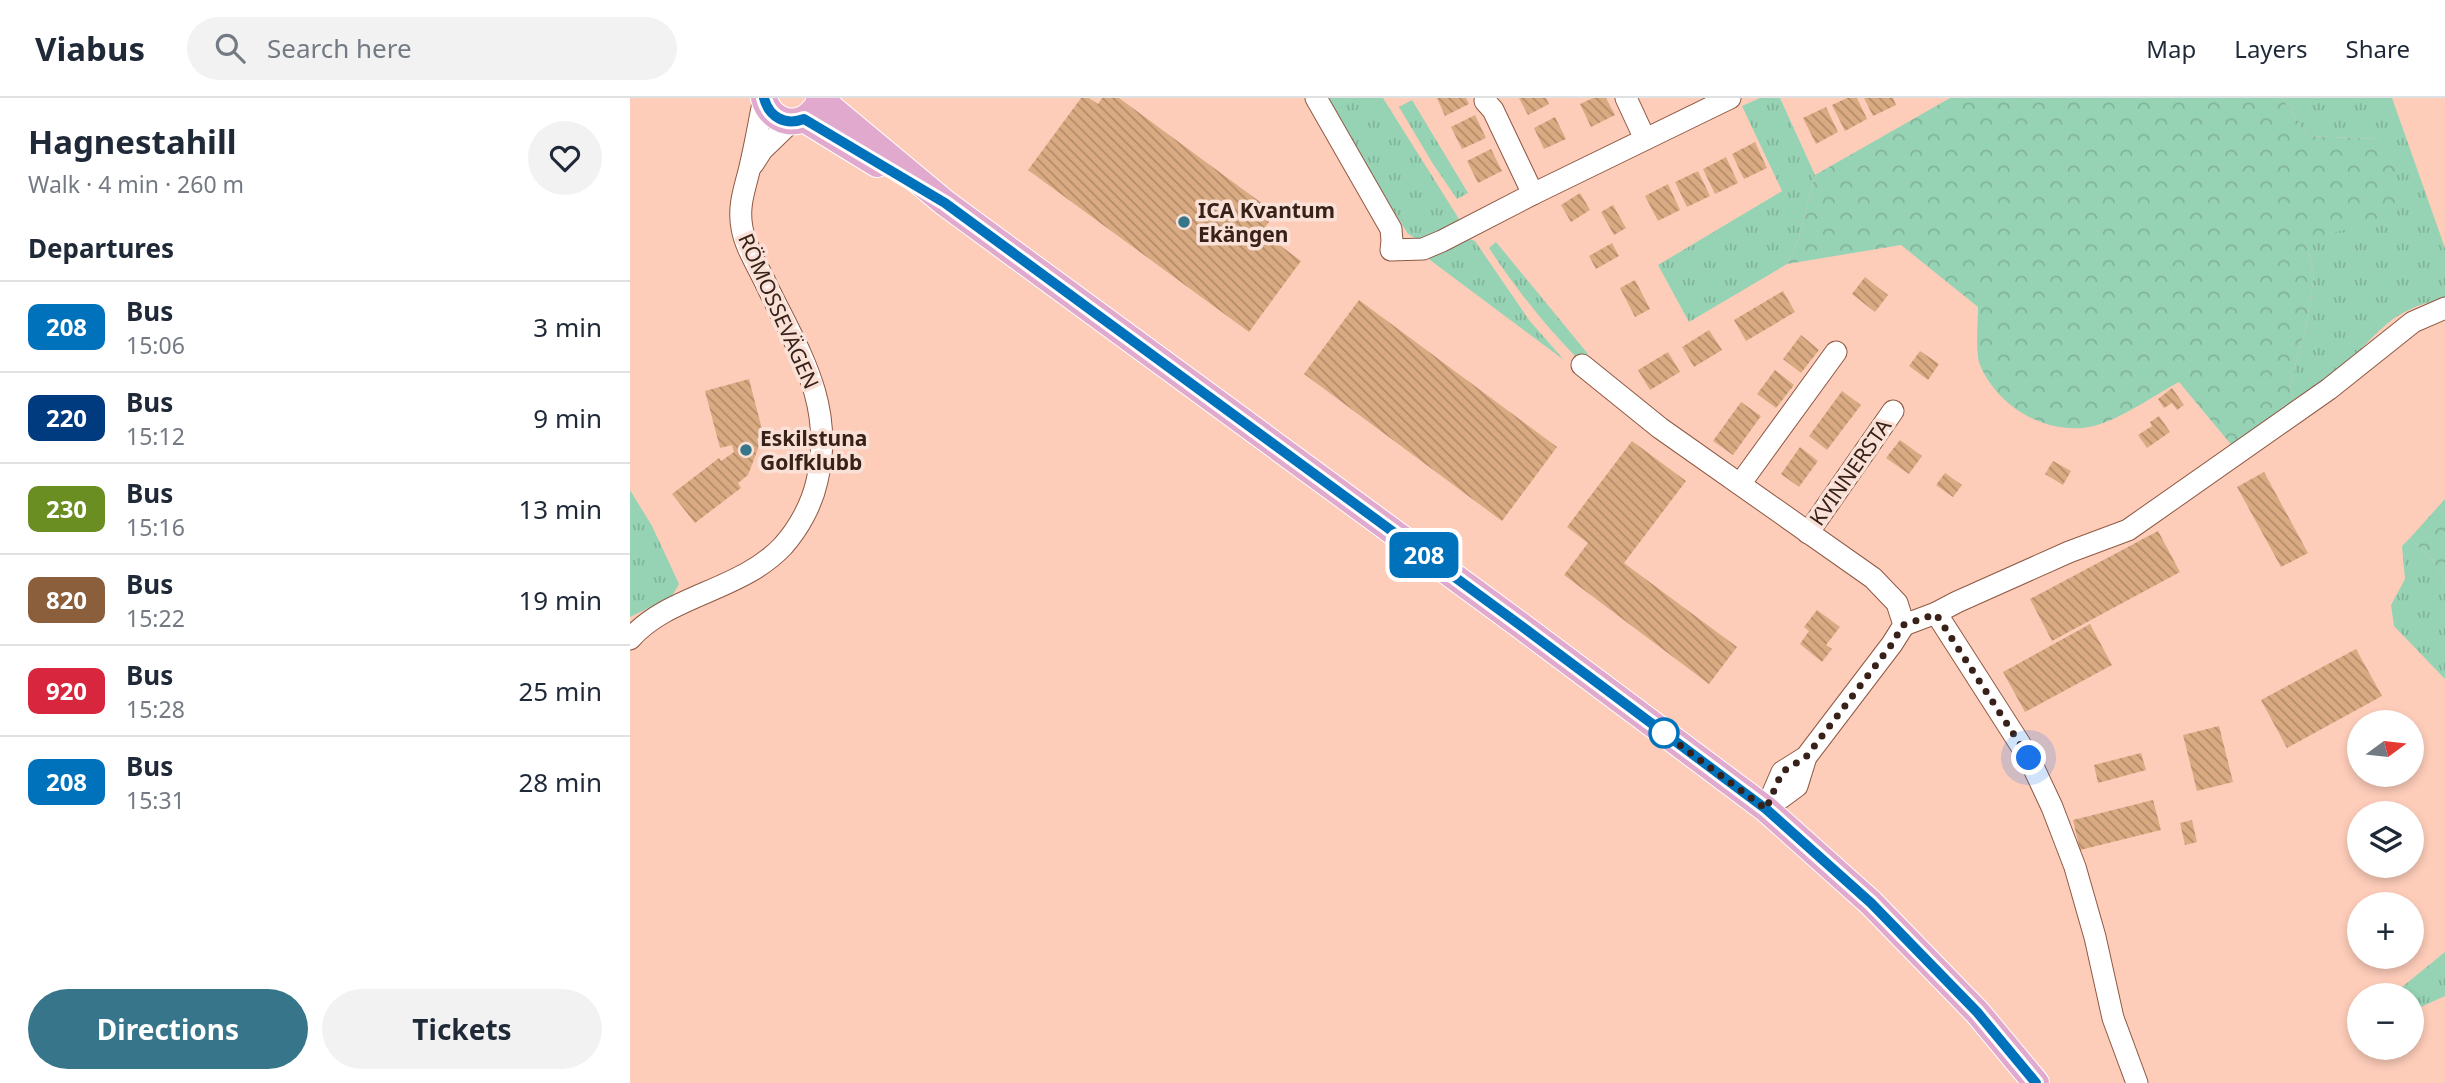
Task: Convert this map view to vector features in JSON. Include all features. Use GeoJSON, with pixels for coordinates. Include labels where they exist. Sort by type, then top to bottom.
{"type":"FeatureCollection","features":[{"type":"Feature","properties":{"kind":"main road"},"geometry":{"type":"LineString","coordinates":[[764,98],[766,106],[776,118],[808,109],[945,203],[1766,809],[1871,903],[1977,1012],[2036,1083]]}},
{"type":"Feature","properties":{"kind":"street","name":"RÖMOSSEVÄGEN"},"geometry":{"type":"LineString","coordinates":[[630,639],[654,619],[747,574],[763,563],[783,546],[807,510],[816,488],[822,452],[822,424],[817,398],[805,364],[742,230],[740,198],[749,172],[764,98]]}},
{"type":"Feature","properties":{"kind":"street"},"geometry":{"type":"LineString","coordinates":[[1316,98],[1391,229],[1391,250],[1423,249],[1730,98]]}},
{"type":"Feature","properties":{"kind":"street"},"geometry":{"type":"LineString","coordinates":[[1626,98],[1645,139]]}},
{"type":"Feature","properties":{"kind":"street"},"geometry":{"type":"LineString","coordinates":[[1485,101],[1493,110],[1533,194]]}},
{"type":"Feature","properties":{"kind":"street"},"geometry":{"type":"LineString","coordinates":[[749,172],[762,150],[808,109]]}},
{"type":"Feature","properties":{"kind":"street"},"geometry":{"type":"LineString","coordinates":[[1766,809],[1797,786],[1806,757],[1892,644],[1903,625],[1936,614],[1957,601],[2025,571],[2128,530],[2329,389],[2413,322],[2445,308]]}},
{"type":"Feature","properties":{"kind":"street"},"geometry":{"type":"LineString","coordinates":[[1740,484],[1836,352]]}},
{"type":"Feature","properties":{"kind":"street"},"geometry":{"type":"LineString","coordinates":[[1582,365],[1660,428],[1873,578],[1897,603],[1903,625]]}},
{"type":"Feature","properties":{"kind":"street","name":"KVINNERSTA"},"geometry":{"type":"LineString","coordinates":[[1808,533],[1893,411]]}},
{"type":"Feature","properties":{"kind":"street"},"geometry":{"type":"LineString","coordinates":[[1936,614],[2029,758],[2057,819],[2075,867],[2095,937],[2113,1018],[2134,1082]]}},
{"type":"Feature","properties":{"kind":"green space"},"geometry":{"type":"Polygon","coordinates":[[[1329,98],[1383,98],[1459,219],[1449,228],[1419,240],[1408,234],[1364,163],[1329,98]]]}},
{"type":"Feature","properties":{"kind":"green space"},"geometry":{"type":"Polygon","coordinates":[[[1760,98],[1780,98],[1815,175],[1799,238],[1787,264],[1689,322],[1658,265],[1782,191],[1742,106],[1760,98]]]}},
{"type":"Feature","properties":{"kind":"green space"},"geometry":{"type":"Polygon","coordinates":[[[1950,98],[2282,98],[2307,136],[2377,139],[2396,162],[2398,211],[2348,229],[2305,240],[2314,276],[2306,326],[2290,385],[2295,406],[2234,448],[2179,382],[2127,412],[2094,426],[2060,427],[2043,423],[2012,406],[1988,380],[1978,360],[1978,307],[1901,245],[1787,264],[1799,238],[1815,175],[1950,98]]]}},
{"type":"Feature","properties":{"kind":"green space"},"geometry":{"type":"Polygon","coordinates":[[[2282,98],[2392,98],[2445,248],[2445,299],[2410,309],[2385,325],[2338,372],[2295,406],[2290,385],[2306,326],[2314,276],[2305,240],[2377,139],[2307,136],[2282,98]]]}},
{"type":"Feature","properties":{"kind":"green space"},"geometry":{"type":"Polygon","coordinates":[[[1412,100],[1468,193],[1457,199],[1399,107],[1412,100]]]}},
{"type":"Feature","properties":{"kind":"green space"},"geometry":{"type":"Polygon","coordinates":[[[1467,238],[1475,241],[1529,320],[1564,360],[1426,257],[1467,238]]]}},
{"type":"Feature","properties":{"kind":"green space"},"geometry":{"type":"Polygon","coordinates":[[[1496,242],[1588,354],[1580,361],[1543,321],[1499,263],[1489,248],[1496,242]]]}},
{"type":"Feature","properties":{"kind":"green space"},"geometry":{"type":"Polygon","coordinates":[[[630,490],[652,526],[679,584],[672,596],[630,617],[630,490]]]}},
{"type":"Feature","properties":{"kind":"green space"},"geometry":{"type":"Polygon","coordinates":[[[2445,499],[2445,580],[2432,559],[2410,538],[2445,499]]]}},
{"type":"Feature","properties":{"kind":"green space"},"geometry":{"type":"Polygon","coordinates":[[[2410,538],[2432,559],[2445,580],[2445,679],[2394,626],[2391,605],[2405,579],[2402,546],[2410,538]]]}},
{"type":"Feature","properties":{"kind":"green space"},"geometry":{"type":"Polygon","coordinates":[[[2445,952],[2445,996],[2424,1006],[2424,983],[2407,983],[2445,952]]]}},
{"type":"Feature","properties":{"kind":"building","name":"ICA Kvantum Ekängen"},"geometry":{"type":"Polygon","coordinates":[[[1081,98],[1089,98],[1098,104],[1102,98],[1119,98],[1275,213],[1262,232],[1301,261],[1249,332],[1028,170],[1081,98]]]}},
{"type":"Feature","properties":{"kind":"building"},"geometry":{"type":"Polygon","coordinates":[[[1437,98],[1466,98],[1469,104],[1445,116],[1437,98]]]}},
{"type":"Feature","properties":{"kind":"building"},"geometry":{"type":"Polygon","coordinates":[[[1519,98],[1546,98],[1549,104],[1528,115],[1519,98]]]}},
{"type":"Feature","properties":{"kind":"building"},"geometry":{"type":"Polygon","coordinates":[[[1593,98],[1606,98],[1615,115],[1591,127],[1580,104],[1593,98]]]}},
{"type":"Feature","properties":{"kind":"building"},"geometry":{"type":"Polygon","coordinates":[[[1847,98],[1857,98],[1867,119],[1845,131],[1832,105],[1847,98]]]}},
{"type":"Feature","properties":{"kind":"building"},"geometry":{"type":"Polygon","coordinates":[[[1864,98],[1893,98],[1896,105],[1873,116],[1864,98]]]}},
{"type":"Feature","properties":{"kind":"building"},"geometry":{"type":"Polygon","coordinates":[[[1826,107],[1838,132],[1816,144],[1803,118],[1826,107]]]}},
{"type":"Feature","properties":{"kind":"building"},"geometry":{"type":"Polygon","coordinates":[[[1475,115],[1486,138],[1462,149],[1451,127],[1475,115]]]}},
{"type":"Feature","properties":{"kind":"building"},"geometry":{"type":"Polygon","coordinates":[[[1555,117],[1566,139],[1544,149],[1534,128],[1555,117]]]}},
{"type":"Feature","properties":{"kind":"building"},"geometry":{"type":"Polygon","coordinates":[[[1755,142],[1767,168],[1744,179],[1732,154],[1755,142]]]}},
{"type":"Feature","properties":{"kind":"building"},"geometry":{"type":"Polygon","coordinates":[[[1491,149],[1502,171],[1478,183],[1467,161],[1491,149]]]}},
{"type":"Feature","properties":{"kind":"building"},"geometry":{"type":"Polygon","coordinates":[[[1726,157],[1738,183],[1715,194],[1703,169],[1726,157]]]}},
{"type":"Feature","properties":{"kind":"building"},"geometry":{"type":"Polygon","coordinates":[[[1698,171],[1710,196],[1687,207],[1675,182],[1698,171]]]}},
{"type":"Feature","properties":{"kind":"building"},"geometry":{"type":"Polygon","coordinates":[[[1668,184],[1680,210],[1658,221],[1645,196],[1668,184]]]}},
{"type":"Feature","properties":{"kind":"building"},"geometry":{"type":"Polygon","coordinates":[[[1580,193],[1590,210],[1571,222],[1561,205],[1580,193]]]}},
{"type":"Feature","properties":{"kind":"building"},"geometry":{"type":"Polygon","coordinates":[[[1613,205],[1626,228],[1614,235],[1601,212],[1613,205]]]}},
{"type":"Feature","properties":{"kind":"building"},"geometry":{"type":"Polygon","coordinates":[[[1612,243],[1619,256],[1596,269],[1589,256],[1612,243]]]}},
{"type":"Feature","properties":{"kind":"building"},"geometry":{"type":"Polygon","coordinates":[[[1865,277],[1888,295],[1875,312],[1852,294],[1865,277]]]}},
{"type":"Feature","properties":{"kind":"building"},"geometry":{"type":"Polygon","coordinates":[[[1635,280],[1650,309],[1635,317],[1620,288],[1635,280]]]}},
{"type":"Feature","properties":{"kind":"building"},"geometry":{"type":"Polygon","coordinates":[[[1783,291],[1795,312],[1746,341],[1734,320],[1783,291]]]}},
{"type":"Feature","properties":{"kind":"building"},"geometry":{"type":"Polygon","coordinates":[[[1359,300],[1557,447],[1502,521],[1304,374],[1359,300]]]}},
{"type":"Feature","properties":{"kind":"building"},"geometry":{"type":"Polygon","coordinates":[[[1709,330],[1722,350],[1694,367],[1682,347],[1709,330]]]}},
{"type":"Feature","properties":{"kind":"building"},"geometry":{"type":"Polygon","coordinates":[[[1801,335],[1819,350],[1801,373],[1783,359],[1801,335]]]}},
{"type":"Feature","properties":{"kind":"building"},"geometry":{"type":"Polygon","coordinates":[[[1920,351],[1939,364],[1928,380],[1909,366],[1920,351]]]}},
{"type":"Feature","properties":{"kind":"building"},"geometry":{"type":"Polygon","coordinates":[[[1668,352],[1680,372],[1650,390],[1638,370],[1668,352]]]}},
{"type":"Feature","properties":{"kind":"building"},"geometry":{"type":"Polygon","coordinates":[[[1775,370],[1794,385],[1776,408],[1757,394],[1775,370]]]}},
{"type":"Feature","properties":{"kind":"building","name":"Eskilstuna Golfklubb"},"geometry":{"type":"Polygon","coordinates":[[[749,379],[764,437],[757,439],[759,446],[748,475],[738,483],[741,488],[695,523],[672,494],[719,458],[721,461],[734,452],[732,445],[720,448],[705,391],[749,379]]]}},
{"type":"Feature","properties":{"kind":"building"},"geometry":{"type":"Polygon","coordinates":[[[2172,388],[2184,405],[2177,410],[2172,403],[2164,408],[2158,399],[2172,388]]]}},
{"type":"Feature","properties":{"kind":"building"},"geometry":{"type":"Polygon","coordinates":[[[1842,391],[1861,405],[1827,450],[1809,436],[1842,391]]]}},
{"type":"Feature","properties":{"kind":"building"},"geometry":{"type":"Polygon","coordinates":[[[1741,402],[1761,416],[1733,455],[1713,441],[1741,402]]]}},
{"type":"Feature","properties":{"kind":"building"},"geometry":{"type":"Polygon","coordinates":[[[2159,416],[2170,432],[2147,448],[2138,435],[2152,426],[2150,422],[2159,416]]]}},
{"type":"Feature","properties":{"kind":"building"},"geometry":{"type":"Polygon","coordinates":[[[1900,440],[1922,456],[1909,474],[1886,458],[1900,440]]]}},
{"type":"Feature","properties":{"kind":"building"},"geometry":{"type":"Polygon","coordinates":[[[1632,441],[1686,481],[1624,563],[1737,647],[1709,684],[1564,575],[1588,543],[1567,527],[1632,441]]]}},
{"type":"Feature","properties":{"kind":"building"},"geometry":{"type":"Polygon","coordinates":[[[1800,447],[1818,461],[1799,487],[1781,474],[1800,447]]]}},
{"type":"Feature","properties":{"kind":"building"},"geometry":{"type":"Polygon","coordinates":[[[2053,461],[2071,471],[2063,485],[2045,474],[2053,461]]]}},
{"type":"Feature","properties":{"kind":"building"},"geometry":{"type":"Polygon","coordinates":[[[2264,472],[2308,553],[2281,567],[2237,487],[2264,472]]]}},
{"type":"Feature","properties":{"kind":"building"},"geometry":{"type":"Polygon","coordinates":[[[1945,473],[1962,485],[1953,497],[1936,485],[1945,473]]]}},
{"type":"Feature","properties":{"kind":"building"},"geometry":{"type":"Polygon","coordinates":[[[2158,531],[2180,572],[2052,641],[2030,599],[2158,531]]]}},
{"type":"Feature","properties":{"kind":"building"},"geometry":{"type":"Polygon","coordinates":[[[1817,610],[1840,627],[1826,645],[1832,649],[1822,662],[1800,644],[1809,631],[1804,627],[1817,610]]]}},
{"type":"Feature","properties":{"kind":"building"},"geometry":{"type":"Polygon","coordinates":[[[2090,624],[2112,665],[2025,712],[2003,672],[2090,624]]]}},
{"type":"Feature","properties":{"kind":"building"},"geometry":{"type":"Polygon","coordinates":[[[2356,649],[2382,696],[2356,710],[2347,710],[2347,715],[2287,748],[2261,700],[2356,649]]]}},
{"type":"Feature","properties":{"kind":"building"},"geometry":{"type":"Polygon","coordinates":[[[2219,726],[2233,782],[2197,791],[2183,735],[2219,726]]]}},
{"type":"Feature","properties":{"kind":"building"},"geometry":{"type":"Polygon","coordinates":[[[2141,753],[2146,770],[2098,783],[2094,765],[2141,753]]]}},
{"type":"Feature","properties":{"kind":"building"},"geometry":{"type":"Polygon","coordinates":[[[2153,800],[2161,830],[2080,850],[2073,820],[2153,800]]]}},
{"type":"Feature","properties":{"kind":"building"},"geometry":{"type":"Polygon","coordinates":[[[2192,820],[2197,842],[2185,845],[2180,823],[2192,820]]]}},
{"type":"Feature","properties":{"kind":"bus line","name":"208"},"geometry":{"type":"LineString","coordinates":[[764,98],[766,106],[776,118],[791,122],[804,119],[912,186],[945,203],[1766,809],[1871,903],[1977,1012],[2036,1083]]}},
{"type":"Feature","properties":{"kind":"place","name":"ICA Kvantum Ekängen"},"geometry":{"type":"Point","coordinates":[1184,222]}},
{"type":"Feature","properties":{"kind":"place","name":"Eskilstuna Golfklubb"},"geometry":{"type":"Point","coordinates":[746,450]}},
{"type":"Feature","properties":{"kind":"route"},"geometry":{"type":"LineString","coordinates":[[1664,733],[1657,728],[1766,809],[1782,772],[1806,757],[1892,644],[1903,625],[1936,614],[2029,758]]}}]}
